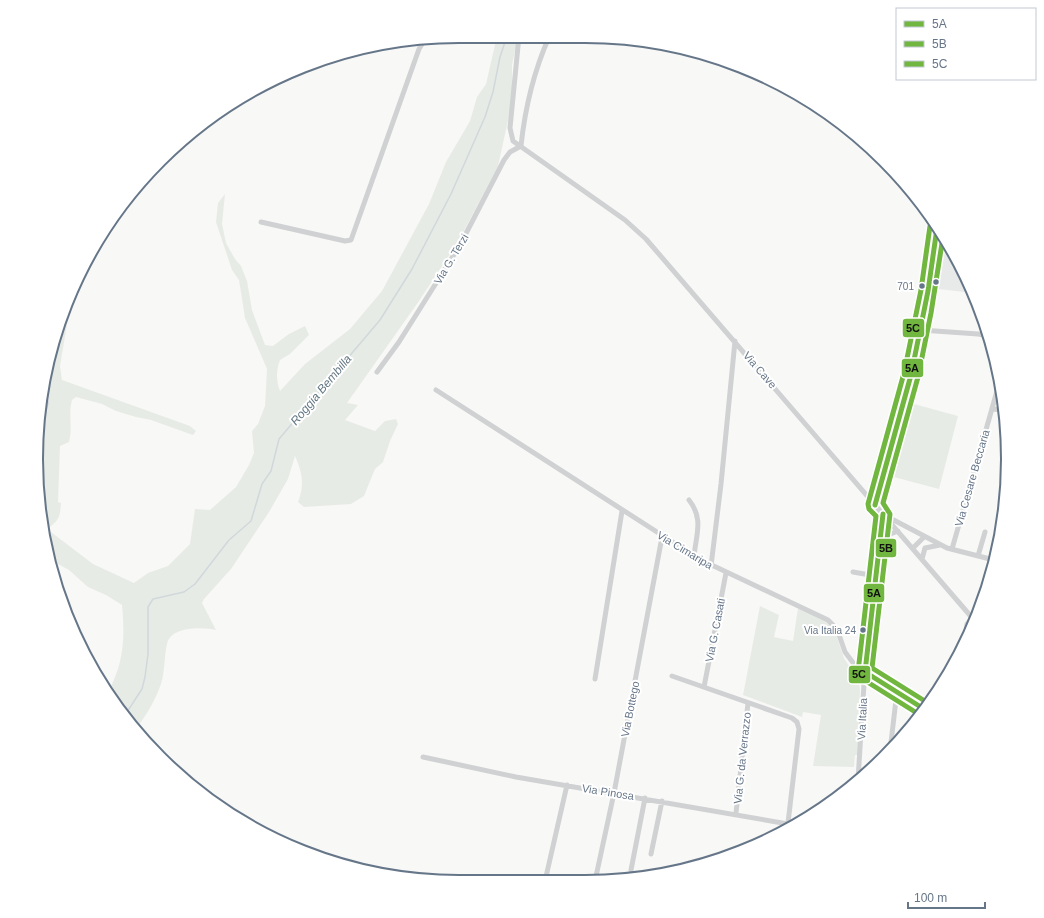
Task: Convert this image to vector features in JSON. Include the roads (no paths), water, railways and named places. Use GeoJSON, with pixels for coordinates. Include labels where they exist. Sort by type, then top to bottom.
{"type":"FeatureCollection","features":[{"type":"Feature","properties":{"kind":"street","name":"Via Cave"},"geometry":{"type":"LineString","coordinates":[[517,43],[510,131],[512,140],[638,231],[735,341],[970,615]]}},
{"type":"Feature","properties":{"kind":"street"},"geometry":{"type":"LineString","coordinates":[[521,146],[527,105],[547,43]]}},
{"type":"Feature","properties":{"kind":"street"},"geometry":{"type":"LineString","coordinates":[[261,222],[345,241],[351,240],[418,49],[421,45]]}},
{"type":"Feature","properties":{"kind":"street","name":"Via G. Terzi"},"geometry":{"type":"LineString","coordinates":[[377,372],[408,328],[460,245],[504,160],[510,152],[521,146]]}},
{"type":"Feature","properties":{"kind":"street"},"geometry":{"type":"LineString","coordinates":[[875,505],[905,397],[921,330],[936,236]]}},
{"type":"Feature","properties":{"kind":"street"},"geometry":{"type":"LineString","coordinates":[[921,330],[982,335]]}},
{"type":"Feature","properties":{"kind":"street"},"geometry":{"type":"LineString","coordinates":[[711,566],[722,484],[735,341]]}},
{"type":"Feature","properties":{"kind":"street","name":"Via Cimaripa"},"geometry":{"type":"LineString","coordinates":[[436,390],[662,537],[711,566],[830,621],[837,629],[844,650],[849,659],[865,672],[919,706]]}},
{"type":"Feature","properties":{"kind":"street","name":"Via Cesare Beccaria"},"geometry":{"type":"LineString","coordinates":[[952,549],[996,396]]}},
{"type":"Feature","properties":{"kind":"street"},"geometry":{"type":"LineString","coordinates":[[992,410],[998,410]]}},
{"type":"Feature","properties":{"kind":"street"},"geometry":{"type":"LineString","coordinates":[[689,500],[696,510],[698,517],[694,556]]}},
{"type":"Feature","properties":{"kind":"street"},"geometry":{"type":"LineString","coordinates":[[595,680],[622,511]]}},
{"type":"Feature","properties":{"kind":"street"},"geometry":{"type":"LineString","coordinates":[[884,515],[941,545],[989,559]]}},
{"type":"Feature","properties":{"kind":"street","name":"Via Italia"},"geometry":{"type":"LineString","coordinates":[[858,772],[865,672],[884,515]]}},
{"type":"Feature","properties":{"kind":"street"},"geometry":{"type":"LineString","coordinates":[[880,542],[888,535],[898,531]]}},
{"type":"Feature","properties":{"kind":"street"},"geometry":{"type":"LineString","coordinates":[[978,556],[985,532]]}},
{"type":"Feature","properties":{"kind":"street","name":"Via Bottego"},"geometry":{"type":"LineString","coordinates":[[595,875],[614,793],[662,537]]}},
{"type":"Feature","properties":{"kind":"street"},"geometry":{"type":"LineString","coordinates":[[913,548],[924,537]]}},
{"type":"Feature","properties":{"kind":"street"},"geometry":{"type":"LineString","coordinates":[[922,559],[925,548],[941,545]]}},
{"type":"Feature","properties":{"kind":"street"},"geometry":{"type":"LineString","coordinates":[[853,572],[876,576]]}},
{"type":"Feature","properties":{"kind":"street","name":"Via G. Casati"},"geometry":{"type":"LineString","coordinates":[[704,687],[726,573]]}},
{"type":"Feature","properties":{"kind":"street"},"geometry":{"type":"LineString","coordinates":[[672,676],[792,718],[798,724],[787,822]]}},
{"type":"Feature","properties":{"kind":"street"},"geometry":{"type":"LineString","coordinates":[[891,740],[897,691]]}},
{"type":"Feature","properties":{"kind":"street","name":"Via G. da Verrazzo"},"geometry":{"type":"LineString","coordinates":[[736,814],[748,703]]}},
{"type":"Feature","properties":{"kind":"street","name":"Via Pinosa"},"geometry":{"type":"LineString","coordinates":[[423,757],[516,777],[786,823]]}},
{"type":"Feature","properties":{"kind":"street"},"geometry":{"type":"LineString","coordinates":[[546,875],[568,786]]}},
{"type":"Feature","properties":{"kind":"street"},"geometry":{"type":"LineString","coordinates":[[631,870],[645,798]]}},
{"type":"Feature","properties":{"kind":"street"},"geometry":{"type":"LineString","coordinates":[[651,854],[662,801]]}},
{"type":"Feature","properties":{"kind":"waterway","name":"Roggia Bembilla"},"geometry":{"type":"LineString","coordinates":[[128,711],[142,689],[145,677],[148,654],[148,607],[153,599],[184,592],[195,584],[229,540],[251,521],[262,484],[271,471],[279,439],[380,320],[412,269],[451,194],[485,117],[493,92],[500,57],[505,43]]}},
{"type":"Feature","properties":{"kind":"place","name":"701"},"geometry":{"type":"Point","coordinates":[922,286]}},
{"type":"Feature","properties":{"kind":"place","name":"Via Italia 24"},"geometry":{"type":"Point","coordinates":[863,630]}}]}
